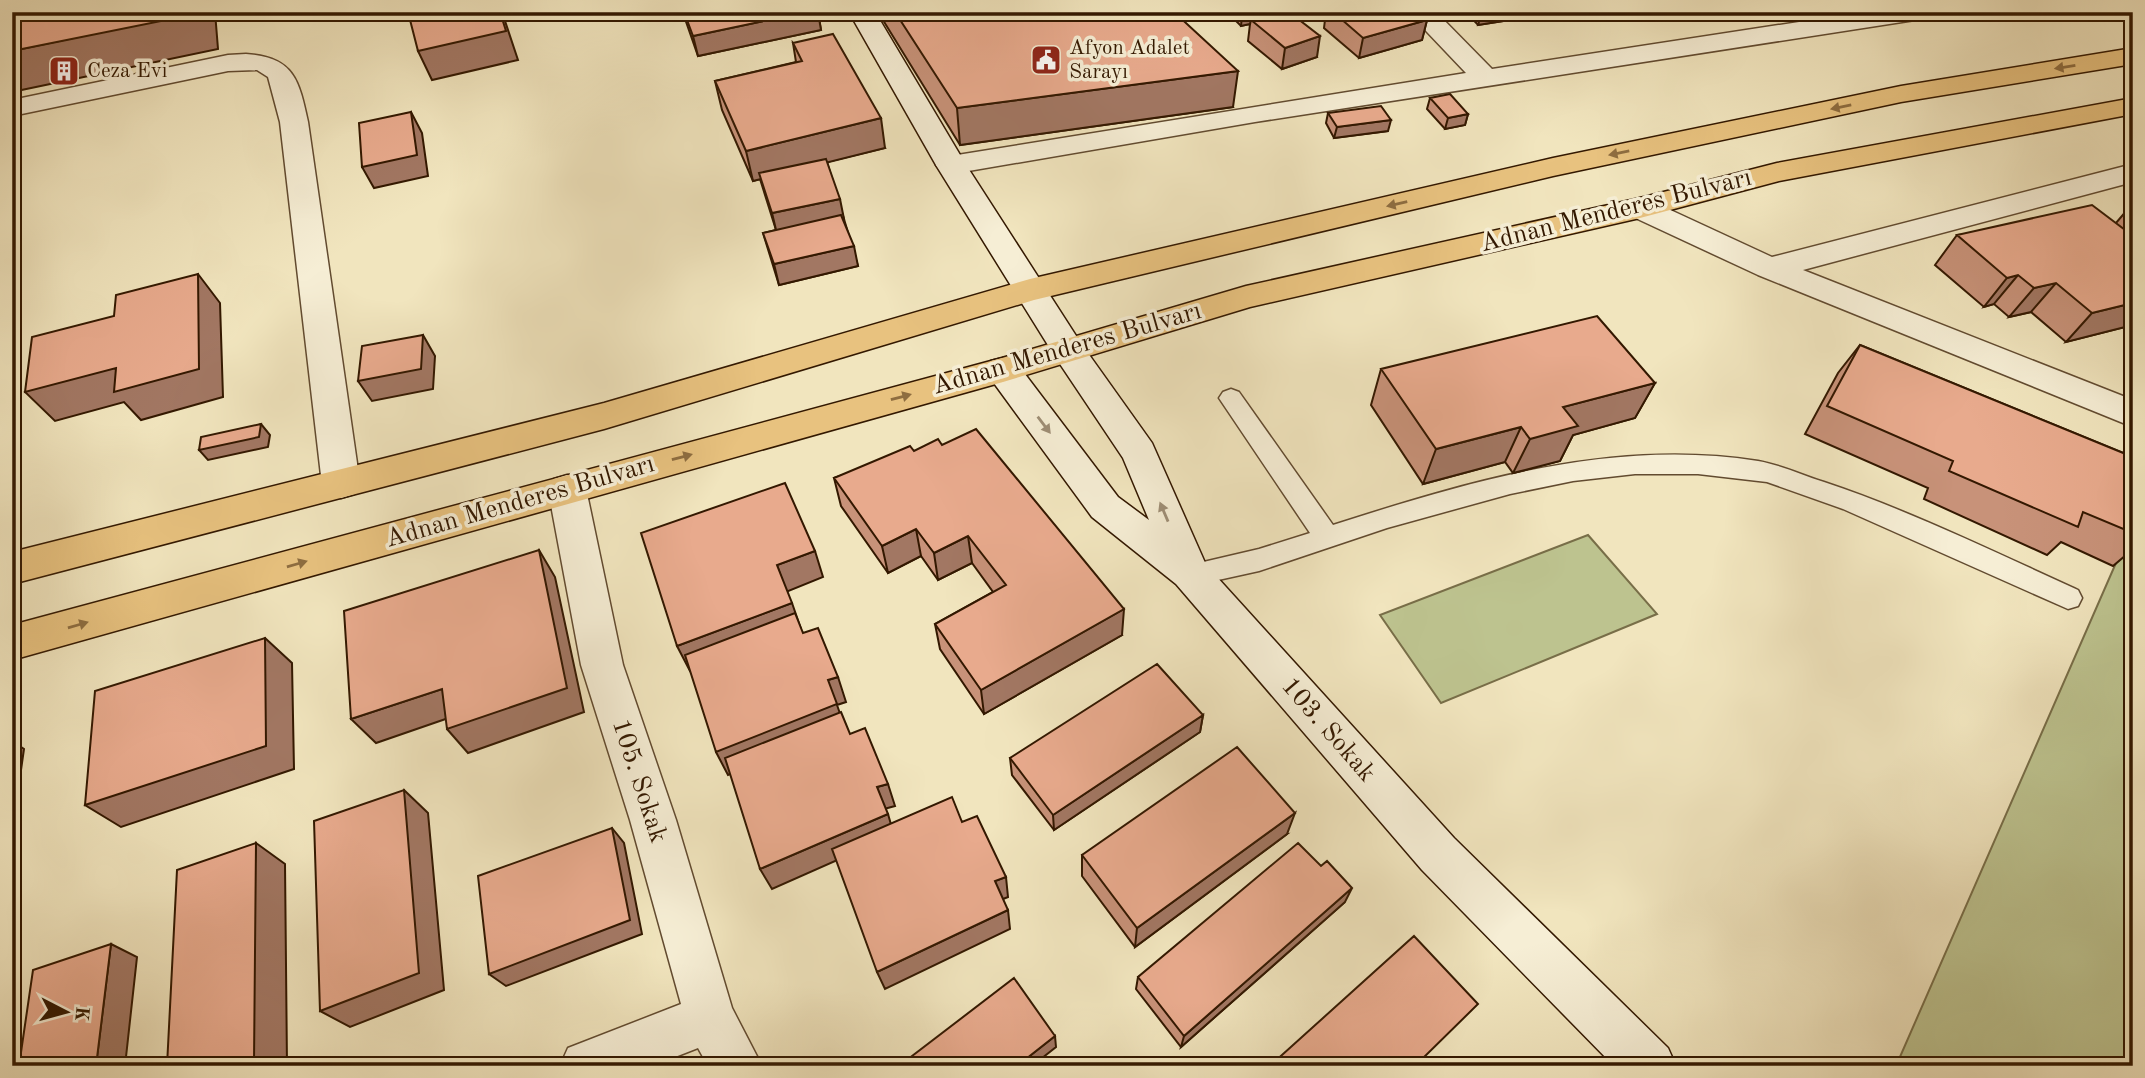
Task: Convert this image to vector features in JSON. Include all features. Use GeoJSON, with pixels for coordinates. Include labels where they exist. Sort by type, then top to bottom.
{"type":"FeatureCollection","features":[{"type":"Feature","properties":{"kind":"main road","name":"Adnan Menderes Bulvarı"},"geometry":{"type":"LineString","coordinates":[[12,568],[604,416],[1030,290],[1553,167],[1901,94],[2133,56]]}},
{"type":"Feature","properties":{"kind":"main road","name":"Adnan Menderes Bulvarı"},"geometry":{"type":"LineString","coordinates":[[12,643],[1003,370],[1246,297],[1640,208],[1777,172],[2133,106]]}},
{"type":"Feature","properties":{"kind":"street","name":"103. Sokak"},"geometry":{"type":"LineString","coordinates":[[862,12],[951,165],[1068,351],[1139,453],[1191,575],[1438,854],[1650,1066]]}},
{"type":"Feature","properties":{"kind":"street"},"geometry":{"type":"LineString","coordinates":[[1421,12],[1487,80]]}},
{"type":"Feature","properties":{"kind":"street"},"geometry":{"type":"LineString","coordinates":[[1728,12],[1758,37]]}},
{"type":"Feature","properties":{"kind":"street"},"geometry":{"type":"LineString","coordinates":[[951,165],[1245,105],[1487,80],[1915,12]]}},
{"type":"Feature","properties":{"kind":"street"},"geometry":{"type":"LineString","coordinates":[[12,108],[228,63],[254,60],[279,71],[286,86],[294,122],[341,484]]}},
{"type":"Feature","properties":{"kind":"street"},"geometry":{"type":"LineString","coordinates":[[1769,268],[2133,173]]}},
{"type":"Feature","properties":{"kind":"street"},"geometry":{"type":"LineString","coordinates":[[1640,208],[1769,268],[2133,414]]}},
{"type":"Feature","properties":{"kind":"street"},"geometry":{"type":"LineString","coordinates":[[1003,370],[1105,507],[1191,575]]}},
{"type":"Feature","properties":{"kind":"street","name":"105. Sokak"},"geometry":{"type":"LineString","coordinates":[[567,489],[602,665],[653,820],[710,1018],[736,1066]]}},
{"type":"Feature","properties":{"kind":"street"},"geometry":{"type":"LineString","coordinates":[[586,1066],[710,1018]]}},
{"type":"Feature","properties":{"kind":"lane"},"geometry":{"type":"LineString","coordinates":[[1231,398],[1326,536]]}},
{"type":"Feature","properties":{"kind":"lane"},"geometry":{"type":"LineString","coordinates":[[1191,575],[1266,558],[1326,536],[1431,504],[1536,480],[1618,466],[1686,462],[1761,472],[1863,506],[2068,598]]}},
{"type":"Feature","properties":{"kind":"green space"},"geometry":{"type":"Polygon","coordinates":[[[2133,524],[2133,1066],[1896,1066],[2133,524]]]}},
{"type":"Feature","properties":{"kind":"green space"},"geometry":{"type":"Polygon","coordinates":[[[1588,535],[1657,614],[1441,703],[1380,615],[1588,535]]]}},
{"type":"Feature","properties":{"kind":"building"},"geometry":{"type":"Polygon","coordinates":[[[12,12],[196,12],[196,14],[12,51],[12,12]]]}},
{"type":"Feature","properties":{"kind":"building"},"geometry":{"type":"Polygon","coordinates":[[[408,12],[500,12],[506,31],[418,51],[408,12]]]}},
{"type":"Feature","properties":{"kind":"building"},"geometry":{"type":"Polygon","coordinates":[[[684,12],[806,12],[693,36],[684,12]]]}},
{"type":"Feature","properties":{"kind":"building","name":"Afyon Adalet Sarayı"},"geometry":{"type":"Polygon","coordinates":[[[895,12],[1174,12],[1238,71],[957,108],[895,12]]]}},
{"type":"Feature","properties":{"kind":"building"},"geometry":{"type":"Polygon","coordinates":[[[1239,12],[1255,12],[1242,16],[1239,12]]]}},
{"type":"Feature","properties":{"kind":"building"},"geometry":{"type":"Polygon","coordinates":[[[1276,12],[1289,12],[1320,36],[1285,48],[1251,20],[1276,12]]]}},
{"type":"Feature","properties":{"kind":"building"},"geometry":{"type":"Polygon","coordinates":[[[1333,12],[1418,12],[1427,20],[1363,38],[1333,12]]]}},
{"type":"Feature","properties":{"kind":"building"},"geometry":{"type":"Polygon","coordinates":[[[833,34],[881,118],[746,151],[715,81],[802,61],[793,43],[833,34]]]}},
{"type":"Feature","properties":{"kind":"building"},"geometry":{"type":"Polygon","coordinates":[[[1450,94],[1468,114],[1448,118],[1430,98],[1450,94]]]}},
{"type":"Feature","properties":{"kind":"building"},"geometry":{"type":"Polygon","coordinates":[[[1381,106],[1391,120],[1337,127],[1328,113],[1381,106]]]}},
{"type":"Feature","properties":{"kind":"building"},"geometry":{"type":"Polygon","coordinates":[[[411,112],[417,155],[362,167],[359,123],[411,112]]]}},
{"type":"Feature","properties":{"kind":"building"},"geometry":{"type":"Polygon","coordinates":[[[826,159],[840,199],[772,213],[759,173],[826,159]]]}},
{"type":"Feature","properties":{"kind":"building"},"geometry":{"type":"Polygon","coordinates":[[[2092,205],[2133,236],[2133,303],[2092,313],[2056,283],[2034,288],[2018,275],[2007,278],[1957,235],[2092,205]]]}},
{"type":"Feature","properties":{"kind":"building"},"geometry":{"type":"Polygon","coordinates":[[[841,215],[854,246],[774,264],[763,233],[841,215]]]}},
{"type":"Feature","properties":{"kind":"building"},"geometry":{"type":"Polygon","coordinates":[[[198,274],[199,369],[114,392],[116,368],[25,392],[32,337],[114,316],[116,295],[198,274]]]}},
{"type":"Feature","properties":{"kind":"building"},"geometry":{"type":"Polygon","coordinates":[[[1597,316],[1655,383],[1563,407],[1578,426],[1530,439],[1521,427],[1436,449],[1381,369],[1597,316]]]}},
{"type":"Feature","properties":{"kind":"building"},"geometry":{"type":"Polygon","coordinates":[[[423,335],[421,369],[358,381],[362,346],[423,335]]]}},
{"type":"Feature","properties":{"kind":"building"},"geometry":{"type":"Polygon","coordinates":[[[1860,345],[2133,457],[2133,533],[2083,512],[2078,527],[1949,471],[1953,461],[1827,406],[1860,345]]]}},
{"type":"Feature","properties":{"kind":"building"},"geometry":{"type":"Polygon","coordinates":[[[261,424],[259,437],[199,450],[201,437],[261,424]]]}},
{"type":"Feature","properties":{"kind":"building"},"geometry":{"type":"Polygon","coordinates":[[[976,429],[1124,609],[981,690],[935,624],[1006,585],[968,536],[934,553],[916,529],[882,546],[834,478],[910,446],[914,451],[938,439],[942,445],[976,429]]]}},
{"type":"Feature","properties":{"kind":"building"},"geometry":{"type":"Polygon","coordinates":[[[785,483],[815,551],[777,565],[792,603],[677,646],[641,533],[785,483]]]}},
{"type":"Feature","properties":{"kind":"building"},"geometry":{"type":"Polygon","coordinates":[[[539,550],[567,688],[447,729],[442,689],[351,719],[344,611],[539,550]]]}},
{"type":"Feature","properties":{"kind":"building"},"geometry":{"type":"Polygon","coordinates":[[[795,613],[803,633],[818,628],[838,677],[828,680],[837,704],[716,752],[685,655],[795,613]]]}},
{"type":"Feature","properties":{"kind":"building"},"geometry":{"type":"Polygon","coordinates":[[[265,638],[266,746],[85,805],[95,691],[265,638]]]}},
{"type":"Feature","properties":{"kind":"building"},"geometry":{"type":"Polygon","coordinates":[[[1157,664],[1203,715],[1053,815],[1010,758],[1157,664]]]}},
{"type":"Feature","properties":{"kind":"building"},"geometry":{"type":"Polygon","coordinates":[[[841,712],[850,734],[865,728],[888,784],[877,787],[888,814],[760,869],[725,758],[841,712]]]}},
{"type":"Feature","properties":{"kind":"building"},"geometry":{"type":"Polygon","coordinates":[[[1237,747],[1295,813],[1137,928],[1082,855],[1237,747]]]}},
{"type":"Feature","properties":{"kind":"building"},"geometry":{"type":"Polygon","coordinates":[[[404,790],[419,973],[320,1011],[314,821],[404,790]]]}},
{"type":"Feature","properties":{"kind":"building"},"geometry":{"type":"Polygon","coordinates":[[[952,797],[962,822],[977,816],[1006,877],[995,881],[1008,910],[877,972],[832,849],[952,797]]]}},
{"type":"Feature","properties":{"kind":"building"},"geometry":{"type":"Polygon","coordinates":[[[612,828],[630,920],[489,974],[478,876],[612,828]]]}},
{"type":"Feature","properties":{"kind":"building"},"geometry":{"type":"Polygon","coordinates":[[[256,843],[254,1062],[245,1066],[167,1066],[177,870],[256,843]]]}},
{"type":"Feature","properties":{"kind":"building"},"geometry":{"type":"Polygon","coordinates":[[[1298,843],[1321,866],[1327,861],[1352,888],[1184,1036],[1138,977],[1298,843]]]}},
{"type":"Feature","properties":{"kind":"building"},"geometry":{"type":"Polygon","coordinates":[[[1414,936],[1478,1004],[1415,1066],[1273,1066],[1272,1064],[1414,936]]]}},
{"type":"Feature","properties":{"kind":"building"},"geometry":{"type":"Polygon","coordinates":[[[111,944],[96,1066],[19,1066],[33,970],[111,944]]]}},
{"type":"Feature","properties":{"kind":"building"},"geometry":{"type":"Polygon","coordinates":[[[1014,978],[1055,1036],[1017,1066],[899,1066],[1014,978]]]}},
{"type":"Feature","properties":{"kind":"place","name":"Afyon Adalet Sarayı"},"geometry":{"type":"Point","coordinates":[1046,60]}},
{"type":"Feature","properties":{"kind":"place","name":"Ceza Evi"},"geometry":{"type":"Point","coordinates":[64,71]}}]}
